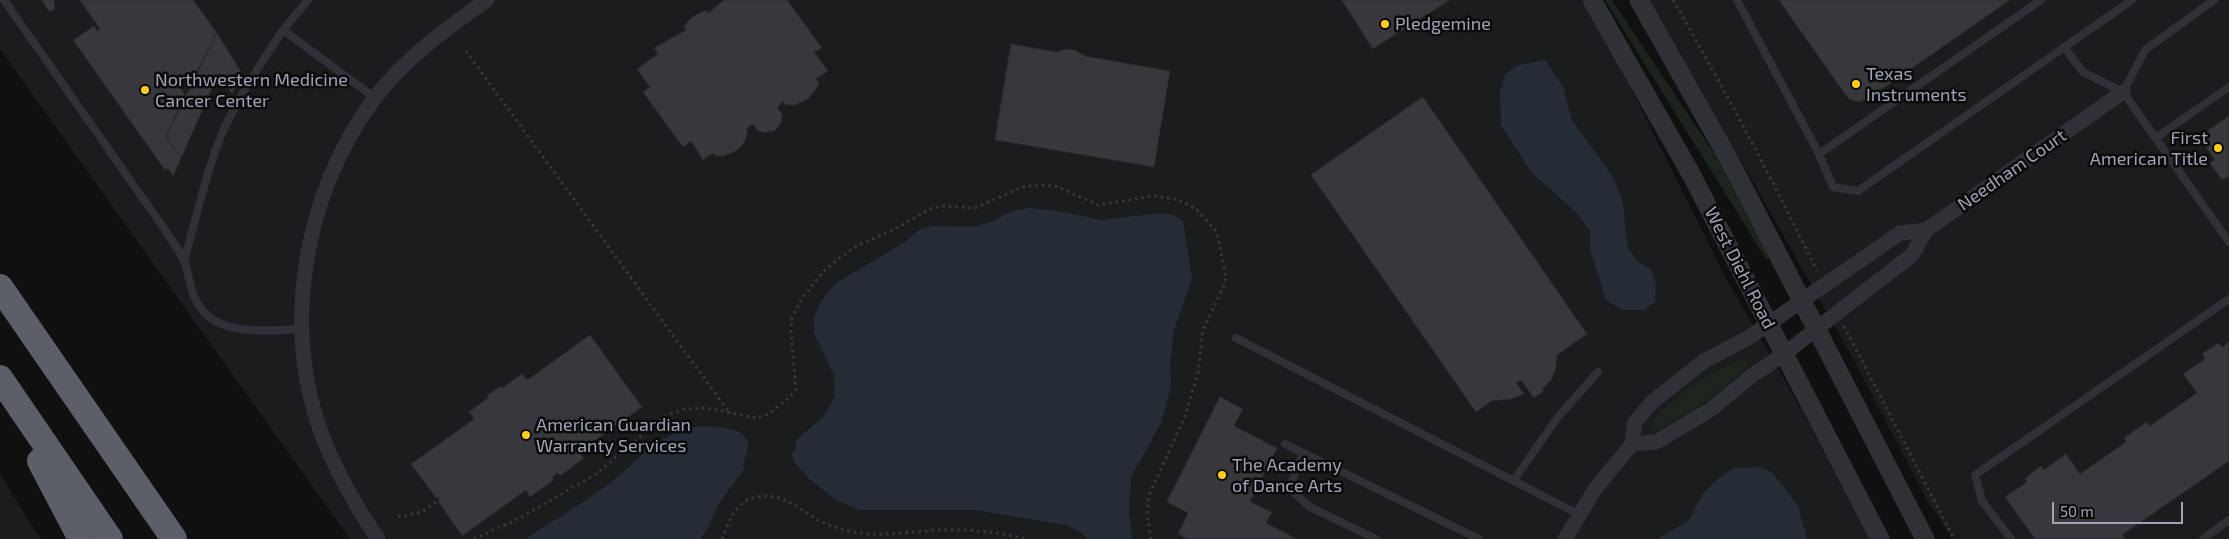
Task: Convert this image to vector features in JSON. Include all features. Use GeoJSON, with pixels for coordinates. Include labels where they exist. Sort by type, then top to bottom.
{"type":"FeatureCollection","features":[{"type":"Feature","properties":{"kind":"highway"},"geometry":{"type":"LineString","coordinates":[[0,287],[174,539]]}},
{"type":"Feature","properties":{"kind":"highway"},"geometry":{"type":"LineString","coordinates":[[0,378],[110,539]]}},
{"type":"Feature","properties":{"kind":"highway"},"geometry":{"type":"LineString","coordinates":[[0,385],[81,539]]}},
{"type":"Feature","properties":{"kind":"street","name":"West Diehl Road"},"geometry":{"type":"LineString","coordinates":[[1592,0],[1691,174],[1880,539]]}},
{"type":"Feature","properties":{"kind":"street"},"geometry":{"type":"LineString","coordinates":[[1639,0],[1726,154],[1924,539]]}},
{"type":"Feature","properties":{"kind":"street"},"geometry":{"type":"LineString","coordinates":[[378,539],[351,498],[323,438],[312,404],[302,329],[306,267],[312,233],[320,204],[334,169],[356,127],[375,98],[426,45],[483,1]]}},
{"type":"Feature","properties":{"kind":"street","name":"Needham Court"},"geometry":{"type":"LineString","coordinates":[[1926,230],[1900,233],[1748,338],[1704,361],[1652,402],[1635,422],[1632,444],[1656,442],[1710,410],[1754,374],[1784,354],[1912,255],[1926,230],[2123,92]]}},
{"type":"Feature","properties":{"kind":"street"},"geometry":{"type":"LineString","coordinates":[[1565,539],[1578,514],[1595,489],[1632,444]]}},
{"type":"Feature","properties":{"kind":"lane"},"geometry":{"type":"LineString","coordinates":[[4,0],[165,230],[184,262],[196,301],[207,315],[218,324],[247,330],[302,329]]}},
{"type":"Feature","properties":{"kind":"lane"},"geometry":{"type":"LineString","coordinates":[[184,262],[211,165],[224,130],[256,71],[283,30],[308,0]]}},
{"type":"Feature","properties":{"kind":"lane"},"geometry":{"type":"LineString","coordinates":[[1737,0],[1819,154],[1833,187],[1858,191],[2132,0]]}},
{"type":"Feature","properties":{"kind":"lane"},"geometry":{"type":"LineString","coordinates":[[1819,154],[2041,0]]}},
{"type":"Feature","properties":{"kind":"lane"},"geometry":{"type":"LineString","coordinates":[[2123,92],[2145,50],[2214,0]]}},
{"type":"Feature","properties":{"kind":"lane"},"geometry":{"type":"LineString","coordinates":[[283,30],[375,98]]}},
{"type":"Feature","properties":{"kind":"lane"},"geometry":{"type":"LineString","coordinates":[[2064,47],[2083,72],[2123,92],[2229,242]]}},
{"type":"Feature","properties":{"kind":"lane"},"geometry":{"type":"LineString","coordinates":[[2157,138],[2229,87]]}},
{"type":"Feature","properties":{"kind":"lane"},"geometry":{"type":"LineString","coordinates":[[2010,539],[1982,501],[1975,475],[2229,299]]}},
{"type":"Feature","properties":{"kind":"lane"},"geometry":{"type":"LineString","coordinates":[[1236,338],[1578,514]]}},
{"type":"Feature","properties":{"kind":"lane"},"geometry":{"type":"LineString","coordinates":[[1514,480],[1557,418],[1598,372]]}},
{"type":"Feature","properties":{"kind":"lane"},"geometry":{"type":"LineString","coordinates":[[1285,444],[1479,539]]}},
{"type":"Feature","properties":{"kind":"lane"},"geometry":{"type":"LineString","coordinates":[[1303,453],[1289,488],[1310,507],[1376,539]]}},
{"type":"Feature","properties":{"kind":"lane"},"geometry":{"type":"LineString","coordinates":[[2203,539],[2229,520]]}},
{"type":"Feature","properties":{"kind":"path"},"geometry":{"type":"LineString","coordinates":[[1673,0],[1714,70],[1791,216],[1824,285]]}},
{"type":"Feature","properties":{"kind":"path"},"geometry":{"type":"LineString","coordinates":[[466,51],[728,412]]}},
{"type":"Feature","properties":{"kind":"path"},"geometry":{"type":"LineString","coordinates":[[474,539],[518,518],[596,474],[665,416],[683,409],[707,408],[756,418],[768,414],[789,398],[796,389],[791,331],[792,318],[802,298],[824,271],[858,245],[930,209],[944,206],[975,208],[1023,188],[1040,184],[1055,186],[1098,204],[1154,196],[1179,200],[1196,209],[1217,232],[1226,277],[1223,288],[1203,330],[1198,373],[1186,416],[1149,495],[1147,513],[1151,539]]}},
{"type":"Feature","properties":{"kind":"path"},"geometry":{"type":"LineString","coordinates":[[1838,312],[1954,539]]}},
{"type":"Feature","properties":{"kind":"path"},"geometry":{"type":"LineString","coordinates":[[722,539],[738,506],[746,500],[758,497],[779,497],[798,505],[819,520],[862,533],[911,534],[944,530],[1028,539]]}},
{"type":"Feature","properties":{"kind":"path"},"geometry":{"type":"LineString","coordinates":[[398,517],[422,512],[436,502]]}},
{"type":"Feature","properties":{"kind":"shaded area"},"geometry":{"type":"Polygon","coordinates":[[[0,0],[1581,0],[1617,61],[1725,277],[1801,409],[1870,539],[350,539],[0,49],[0,0]]]}},
{"type":"Feature","properties":{"kind":"shaded area"},"geometry":{"type":"Polygon","coordinates":[[[1605,0],[1612,0],[1717,158],[1769,258],[1766,259],[1605,0]]]}},
{"type":"Feature","properties":{"kind":"shaded area"},"geometry":{"type":"Polygon","coordinates":[[[1650,0],[2229,0],[2229,539],[1953,539],[1927,500],[1850,353],[1650,0]]]}},
{"type":"Feature","properties":{"kind":"shaded area"},"geometry":{"type":"Polygon","coordinates":[[[1545,60],[1563,87],[1572,120],[1611,174],[1622,198],[1628,248],[1637,261],[1651,269],[1656,285],[1655,302],[1644,310],[1622,310],[1606,300],[1590,249],[1590,231],[1576,212],[1531,172],[1501,125],[1500,92],[1505,74],[1516,66],[1545,60]]]}},
{"type":"Feature","properties":{"kind":"shaded area"},"geometry":{"type":"Polygon","coordinates":[[[1029,208],[1058,211],[1101,220],[1160,213],[1173,215],[1183,221],[1192,279],[1174,330],[1170,363],[1171,387],[1161,423],[1131,477],[1129,513],[1132,539],[1088,539],[1082,533],[1066,525],[975,510],[860,510],[836,500],[809,479],[793,460],[792,453],[796,448],[796,440],[824,416],[835,396],[834,375],[814,333],[814,317],[821,301],[836,283],[905,242],[918,230],[934,226],[972,227],[991,222],[1012,211],[1029,208]]]}},
{"type":"Feature","properties":{"kind":"shaded area"},"geometry":{"type":"Polygon","coordinates":[[[1745,358],[1748,362],[1747,367],[1704,402],[1657,431],[1651,428],[1654,420],[1663,409],[1676,398],[1707,376],[1745,358]]]}},
{"type":"Feature","properties":{"kind":"shaded area"},"geometry":{"type":"Polygon","coordinates":[[[693,427],[717,427],[735,430],[742,434],[748,446],[744,469],[718,505],[706,531],[700,539],[525,539],[609,484],[657,443],[679,431],[693,427]]]}},
{"type":"Feature","properties":{"kind":"shaded area"},"geometry":{"type":"Polygon","coordinates":[[[1759,467],[1773,473],[1798,506],[1807,539],[1658,539],[1689,520],[1703,493],[1720,477],[1734,468],[1759,467]]]}},
{"type":"Feature","properties":{"kind":"shaded area"},"geometry":{"type":"Polygon","coordinates":[[[0,474],[21,508],[41,539],[0,539],[0,474]]]}},
{"type":"Feature","properties":{"kind":"building"},"geometry":{"type":"Polygon","coordinates":[[[42,0],[54,0],[55,9],[50,12],[42,0]]]}},
{"type":"Feature","properties":{"kind":"building","name":"Northwestern Medicine Cancer Center"},"geometry":{"type":"Polygon","coordinates":[[[80,0],[193,0],[217,33],[195,75],[193,72],[177,84],[185,95],[166,137],[181,158],[173,176],[168,168],[165,170],[73,40],[94,26],[97,31],[100,29],[80,0]]]}},
{"type":"Feature","properties":{"kind":"building"},"geometry":{"type":"Polygon","coordinates":[[[724,0],[787,0],[822,48],[814,52],[828,71],[816,79],[819,82],[818,86],[808,99],[795,105],[786,105],[783,102],[777,107],[782,114],[782,119],[780,125],[774,131],[765,133],[758,131],[753,124],[746,129],[748,132],[744,143],[736,151],[723,156],[715,156],[713,153],[703,160],[691,141],[683,147],[643,92],[650,87],[637,69],[658,54],[654,48],[686,30],[684,26],[692,17],[706,10],[708,13],[724,0]]]}},
{"type":"Feature","properties":{"kind":"building","name":"Pledgemine"},"geometry":{"type":"Polygon","coordinates":[[[1342,0],[1450,0],[1373,49],[1342,0]]]}},
{"type":"Feature","properties":{"kind":"building"},"geometry":{"type":"Polygon","coordinates":[[[1779,0],[2010,0],[1869,98],[1859,102],[1849,99],[1845,94],[1779,0]]]}},
{"type":"Feature","properties":{"kind":"building"},"geometry":{"type":"Polygon","coordinates":[[[217,33],[243,75],[232,94],[219,73],[181,158],[166,137],[217,33]]]}},
{"type":"Feature","properties":{"kind":"building"},"geometry":{"type":"Polygon","coordinates":[[[1011,44],[1057,52],[1065,49],[1075,50],[1085,56],[1170,71],[1154,167],[995,140],[1011,44]]]}},
{"type":"Feature","properties":{"kind":"building"},"geometry":{"type":"Polygon","coordinates":[[[1423,97],[1587,334],[1557,355],[1552,379],[1542,389],[1544,391],[1534,398],[1521,380],[1516,383],[1524,394],[1511,399],[1491,401],[1476,412],[1311,175],[1423,97]]]}},
{"type":"Feature","properties":{"kind":"building","name":"First American Title"},"geometry":{"type":"Polygon","coordinates":[[[2229,116],[2229,180],[2227,177],[2222,180],[2210,163],[2215,160],[2199,137],[2229,116]]]}},
{"type":"Feature","properties":{"kind":"building","name":"American Guardian Warranty Services"},"geometry":{"type":"Polygon","coordinates":[[[590,335],[642,407],[579,452],[584,458],[560,476],[558,473],[552,477],[554,480],[530,497],[526,490],[462,536],[438,501],[440,500],[438,497],[436,498],[411,464],[474,419],[469,412],[489,397],[487,395],[501,386],[502,388],[522,374],[527,380],[590,335]]]}},
{"type":"Feature","properties":{"kind":"building"},"geometry":{"type":"Polygon","coordinates":[[[2229,342],[2229,461],[2122,535],[2125,539],[2035,539],[2005,497],[2027,482],[2025,478],[2041,466],[2044,470],[2066,454],[2080,474],[2126,442],[2124,438],[2147,422],[2150,426],[2197,393],[2183,374],[2205,359],[2202,354],[2218,343],[2222,347],[2229,342]]]}},
{"type":"Feature","properties":{"kind":"building","name":"The Academy of Dance Arts"},"geometry":{"type":"Polygon","coordinates":[[[1220,397],[1243,409],[1234,426],[1277,448],[1250,502],[1272,512],[1266,523],[1297,539],[1187,539],[1178,534],[1188,513],[1167,502],[1220,397]]]}},
{"type":"Feature","properties":{"kind":"place","name":"Pledgemine"},"geometry":{"type":"Point","coordinates":[1385,24]}},
{"type":"Feature","properties":{"kind":"place","name":"Texas Instruments"},"geometry":{"type":"Point","coordinates":[1856,84]}},
{"type":"Feature","properties":{"kind":"place","name":"Northwestern Medicine Cancer Center"},"geometry":{"type":"Point","coordinates":[145,90]}},
{"type":"Feature","properties":{"kind":"place","name":"First American Title"},"geometry":{"type":"Point","coordinates":[2218,148]}},
{"type":"Feature","properties":{"kind":"place","name":"American Guardian Warranty Services"},"geometry":{"type":"Point","coordinates":[526,435]}},
{"type":"Feature","properties":{"kind":"place","name":"The Academy of Dance Arts"},"geometry":{"type":"Point","coordinates":[1222,475]}}]}
